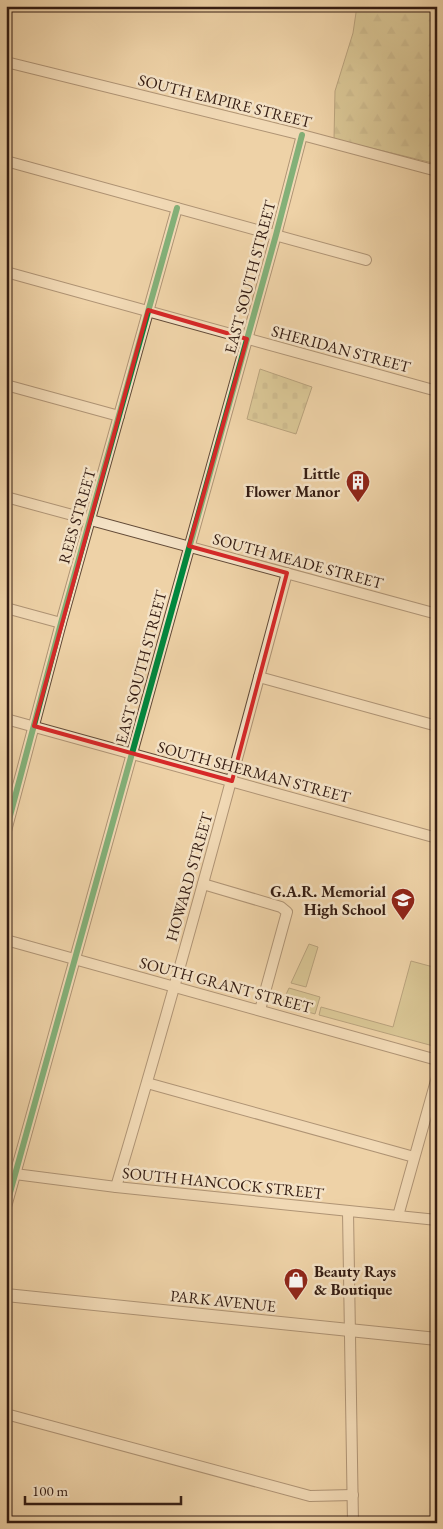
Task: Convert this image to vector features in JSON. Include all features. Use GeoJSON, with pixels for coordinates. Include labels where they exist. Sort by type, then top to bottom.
{"type":"FeatureCollection","features":[{"type":"Feature","properties":{"kind":"street","name":"SOUTH EMPIRE STREET"},"geometry":{"type":"LineString","coordinates":[[6,62],[437,170]]}},
{"type":"Feature","properties":{"kind":"street","name":"EAST SOUTH STREET"},"geometry":{"type":"LineString","coordinates":[[6,1207],[11,1173],[75,960],[302,135]]}},
{"type":"Feature","properties":{"kind":"street"},"geometry":{"type":"LineString","coordinates":[[6,161],[366,260]]}},
{"type":"Feature","properties":{"kind":"street","name":"REES STREET"},"geometry":{"type":"LineString","coordinates":[[6,830],[61,623],[178,208]]}},
{"type":"Feature","properties":{"kind":"street","name":"SHERIDAN STREET"},"geometry":{"type":"LineString","coordinates":[[6,272],[437,391]]}},
{"type":"Feature","properties":{"kind":"street"},"geometry":{"type":"LineString","coordinates":[[6,385],[119,416]]}},
{"type":"Feature","properties":{"kind":"street","name":"SOUTH MEADE STREET"},"geometry":{"type":"LineString","coordinates":[[6,497],[437,614]]}},
{"type":"Feature","properties":{"kind":"street","name":"HOWARD STREET"},"geometry":{"type":"LineString","coordinates":[[116,1188],[148,1083],[204,884],[287,573]]}},
{"type":"Feature","properties":{"kind":"street"},"geometry":{"type":"LineString","coordinates":[[6,608],[61,623]]}},
{"type":"Feature","properties":{"kind":"street"},"geometry":{"type":"LineString","coordinates":[[259,677],[437,726]]}},
{"type":"Feature","properties":{"kind":"street","name":"SOUTH SHERMAN STREET"},"geometry":{"type":"LineString","coordinates":[[6,719],[437,838]]}},
{"type":"Feature","properties":{"kind":"street"},"geometry":{"type":"LineString","coordinates":[[204,884],[282,906],[287,912],[260,1010]]}},
{"type":"Feature","properties":{"kind":"street","name":"SOUTH GRANT STREET"},"geometry":{"type":"LineString","coordinates":[[6,940],[437,1060]]}},
{"type":"Feature","properties":{"kind":"street"},"geometry":{"type":"LineString","coordinates":[[398,1216],[437,1076]]}},
{"type":"Feature","properties":{"kind":"street"},"geometry":{"type":"LineString","coordinates":[[148,1083],[414,1157]]}},
{"type":"Feature","properties":{"kind":"street","name":"SOUTH HANCOCK STREET"},"geometry":{"type":"LineString","coordinates":[[11,1173],[116,1188],[437,1220]]}},
{"type":"Feature","properties":{"kind":"street"},"geometry":{"type":"LineString","coordinates":[[348,1212],[353,1523]]}},
{"type":"Feature","properties":{"kind":"street","name":"PARK AVENUE"},"geometry":{"type":"LineString","coordinates":[[6,1295],[437,1339]]}},
{"type":"Feature","properties":{"kind":"street"},"geometry":{"type":"LineString","coordinates":[[6,1414],[310,1496],[353,1495]]}},
{"type":"Feature","properties":{"kind":"highlighted area"},"geometry":{"type":"Polygon","coordinates":[[[148,310],[247,339],[189,546],[287,573],[232,781],[34,726],[148,310]]]}},
{"type":"Feature","properties":{"kind":"green space"},"geometry":{"type":"Polygon","coordinates":[[[357,6],[437,6],[437,164],[334,139],[335,91],[353,33],[357,6]]]}},
{"type":"Feature","properties":{"kind":"green space"},"geometry":{"type":"Polygon","coordinates":[[[260,369],[312,387],[296,434],[247,419],[260,369]]]}},
{"type":"Feature","properties":{"kind":"green space"},"geometry":{"type":"Polygon","coordinates":[[[309,944],[318,947],[306,987],[291,983],[309,944]]]}},
{"type":"Feature","properties":{"kind":"green space"},"geometry":{"type":"Polygon","coordinates":[[[411,961],[437,968],[437,1047],[319,1015],[321,1007],[393,1027],[411,961]]]}},
{"type":"Feature","properties":{"kind":"green space"},"geometry":{"type":"Polygon","coordinates":[[[289,988],[320,997],[315,1014],[284,1005],[283,1001],[289,988]]]}},
{"type":"Feature","properties":{"kind":"cycle path"},"geometry":{"type":"LineString","coordinates":[[6,1207],[276,235],[302,135]]}},
{"type":"Feature","properties":{"kind":"cycle path"},"geometry":{"type":"LineString","coordinates":[[6,831],[61,623],[177,208]]}},
{"type":"Feature","properties":{"kind":"place","name":"Little Flower Manor"},"geometry":{"type":"Point","coordinates":[358,503]}},
{"type":"Feature","properties":{"kind":"place","name":"G.A.R. Memorial High School"},"geometry":{"type":"Point","coordinates":[403,921]}},
{"type":"Feature","properties":{"kind":"place","name":"Beauty Rays & Boutique"},"geometry":{"type":"Point","coordinates":[296,1301]}}]}
